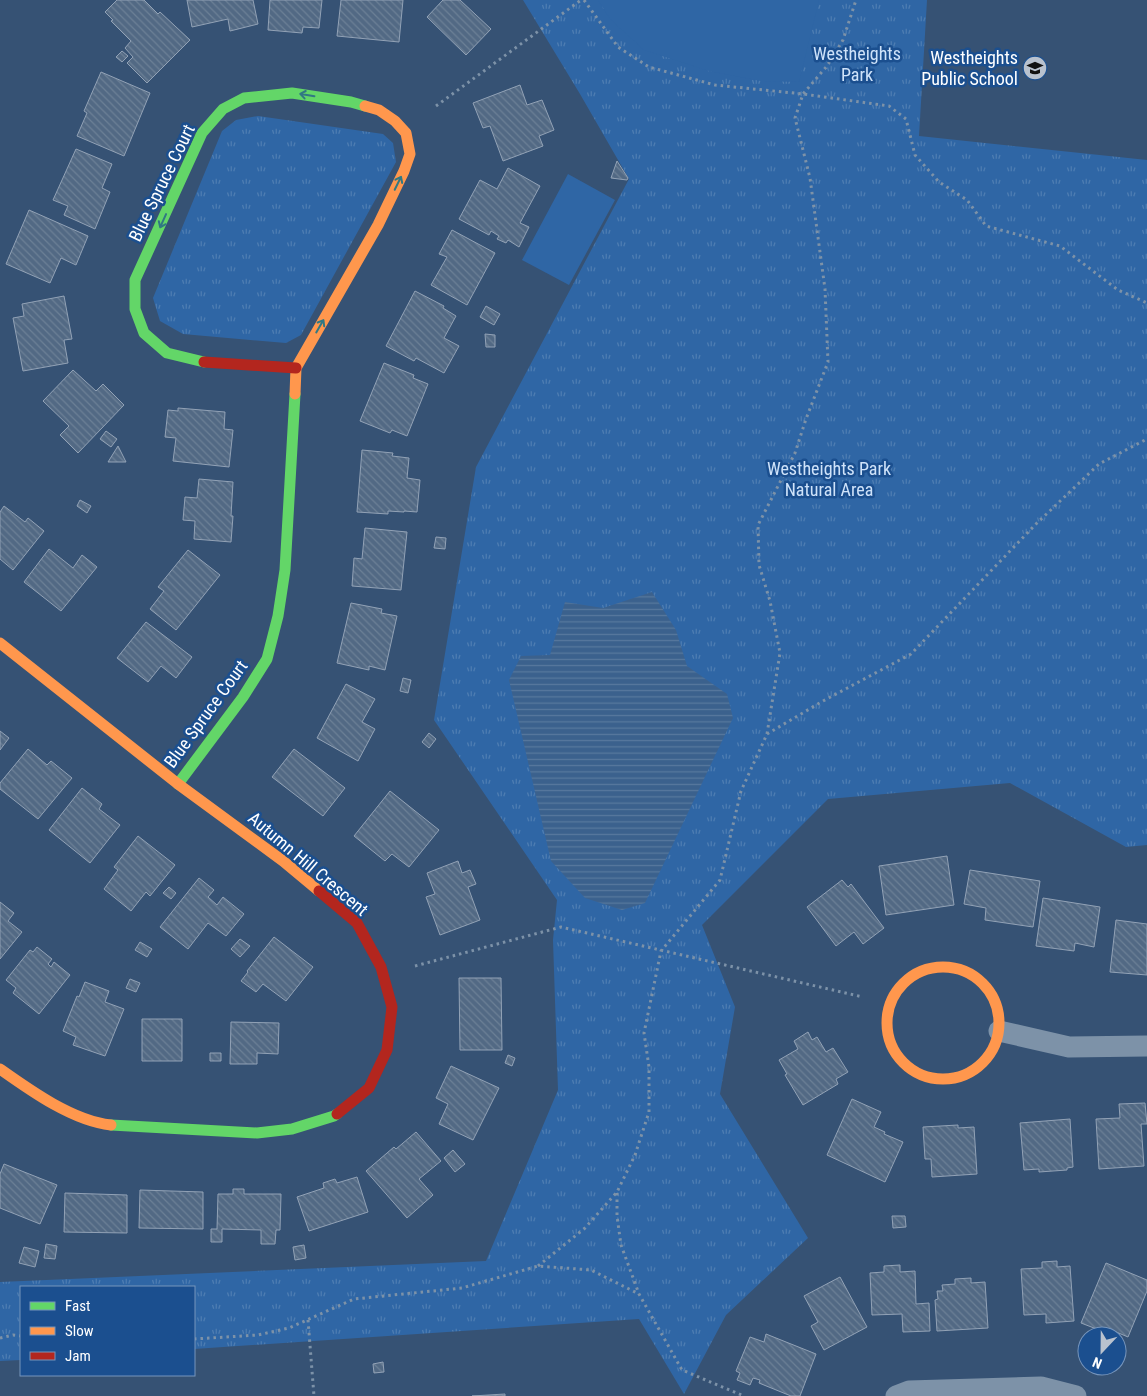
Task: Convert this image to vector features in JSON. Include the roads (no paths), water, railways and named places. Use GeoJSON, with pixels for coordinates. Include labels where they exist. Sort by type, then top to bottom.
{"type":"FeatureCollection","features":[{"type":"Feature","properties":{"kind":"street","name":"Blue Spruce Court"},"geometry":{"type":"LineString","coordinates":[[178,784],[243,697],[267,659],[278,616],[285,570],[296,368],[378,226],[410,154],[406,133],[395,121],[379,110],[351,102],[292,93],[244,98],[222,109],[202,133],[136,280],[136,309],[144,333],[167,353],[205,362],[296,368]]}},
{"type":"Feature","properties":{"kind":"street","name":"Autumn Hill Crescent"},"geometry":{"type":"LineString","coordinates":[[0,643],[178,784],[283,861],[357,923],[381,967],[392,1007],[387,1050],[369,1088],[334,1116],[292,1129],[257,1133],[108,1125],[76,1116],[28,1089],[0,1069]]}},
{"type":"Feature","properties":{"kind":"street"},"geometry":{"type":"LineString","coordinates":[[939,967],[952,968],[970,974],[980,981],[992,996],[998,1011],[999,1031],[992,1050],[980,1066],[956,1078],[941,1080],[922,1076],[908,1067],[895,1052],[887,1028],[890,1003],[904,983],[920,972],[939,967]]}},
{"type":"Feature","properties":{"kind":"street"},"geometry":{"type":"LineString","coordinates":[[999,1031],[1069,1047],[1147,1046]]}},
{"type":"Feature","properties":{"kind":"street"},"geometry":{"type":"LineString","coordinates":[[896,1396],[909,1391],[1041,1387],[1076,1396]]}},
{"type":"Feature","properties":{"kind":"place","name":"Westheights Public School"},"geometry":{"type":"Point","coordinates":[1035,68]}},
{"type":"Feature","properties":{"kind":"park label","name":"Westheights Park"},"geometry":{"type":"Point","coordinates":[857,64]}},
{"type":"Feature","properties":{"kind":"park label","name":"Westheights Park Natural Area"},"geometry":{"type":"Point","coordinates":[829,479]}}]}
